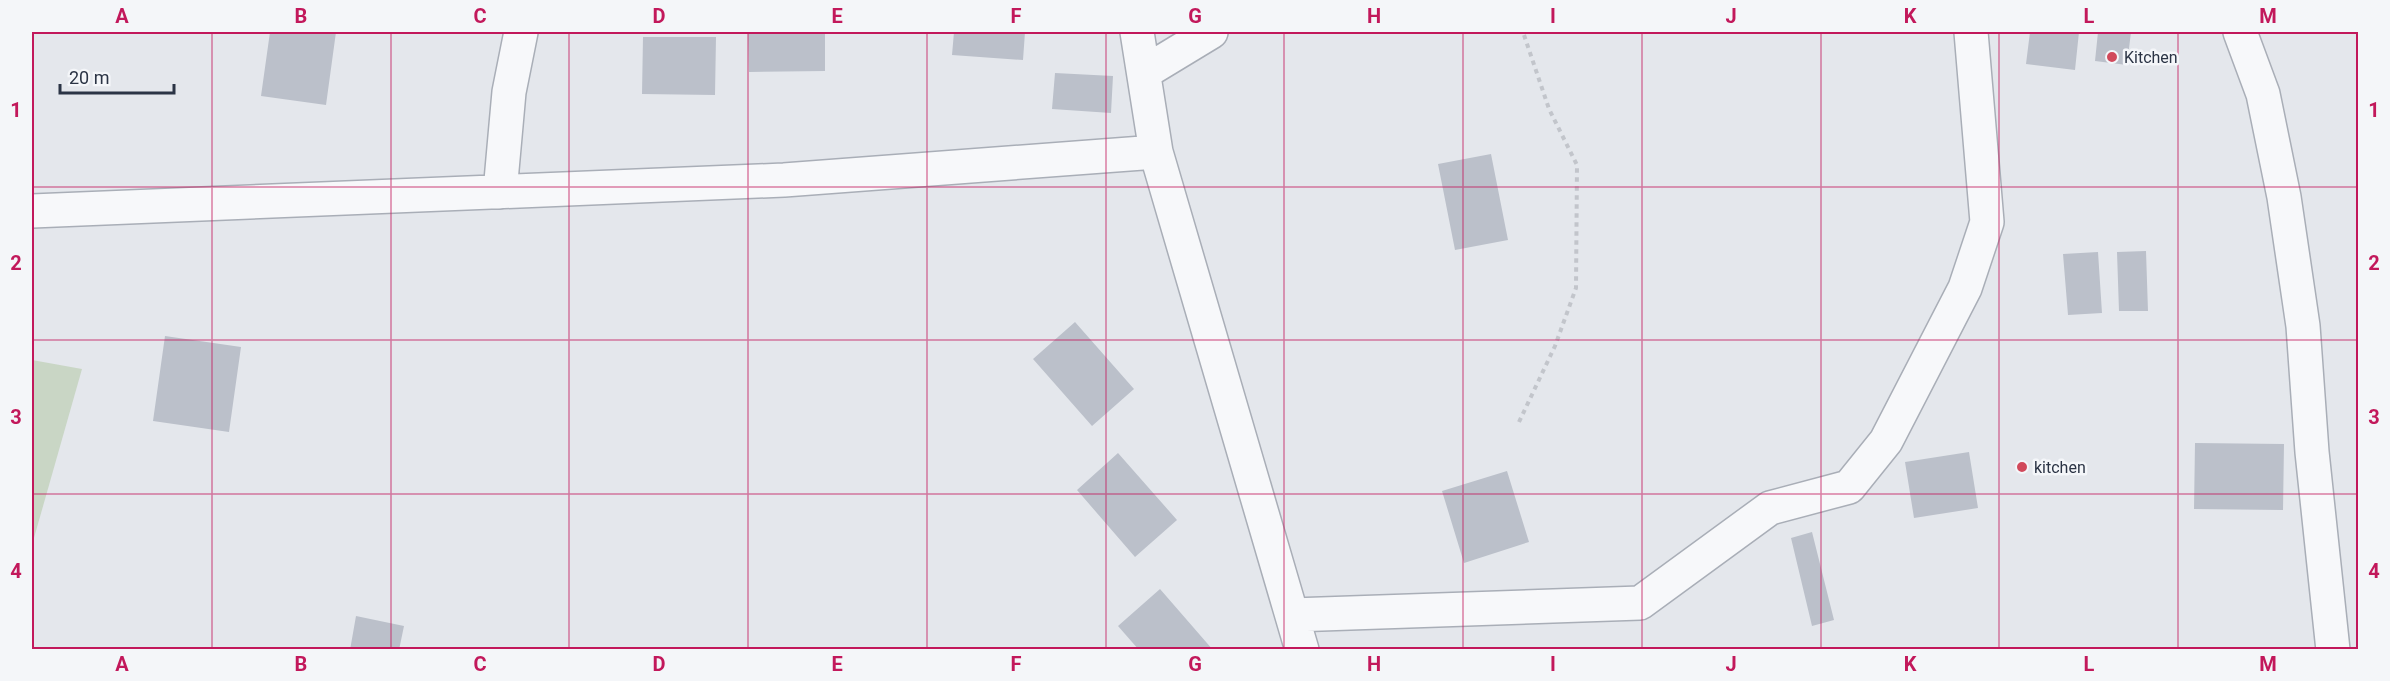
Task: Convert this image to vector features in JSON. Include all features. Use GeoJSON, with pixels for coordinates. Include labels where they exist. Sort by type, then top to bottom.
{"type":"FeatureCollection","features":[{"type":"Feature","properties":{"kind":"street"},"geometry":{"type":"LineString","coordinates":[[500,192],[509,92],[521,32]]}},
{"type":"Feature","properties":{"kind":"street"},"geometry":{"type":"LineString","coordinates":[[1137,32],[1156,152],[1302,650]]}},
{"type":"Feature","properties":{"kind":"street"},"geometry":{"type":"LineString","coordinates":[[1145,72],[1210,32]]}},
{"type":"Feature","properties":{"kind":"street"},"geometry":{"type":"LineString","coordinates":[[1292,615],[1640,603],[1770,508],[1849,487],[1886,441],[1960,298],[1987,222],[1971,32]]}},
{"type":"Feature","properties":{"kind":"street"},"geometry":{"type":"LineString","coordinates":[[2240,32],[2245,37],[2263,94],[2284,197],[2303,326],[2312,452],[2333,650]]}},
{"type":"Feature","properties":{"kind":"street"},"geometry":{"type":"LineString","coordinates":[[32,211],[784,180],[1156,152]]}},
{"type":"Feature","properties":{"kind":"path"},"geometry":{"type":"LineString","coordinates":[[1519,422],[1555,346],[1576,288],[1577,165],[1549,109],[1523,32]]}},
{"type":"Feature","properties":{"kind":"green space"},"geometry":{"type":"Polygon","coordinates":[[[32,360],[82,369],[32,545],[32,360]]]}},
{"type":"Feature","properties":{"kind":"building"},"geometry":{"type":"Polygon","coordinates":[[[270,32],[336,32],[326,105],[261,96],[270,32]]]}},
{"type":"Feature","properties":{"kind":"building"},"geometry":{"type":"Polygon","coordinates":[[[748,32],[825,32],[825,71],[749,72],[748,32]]]}},
{"type":"Feature","properties":{"kind":"building"},"geometry":{"type":"Polygon","coordinates":[[[954,32],[1025,32],[1023,60],[952,55],[954,32]]]}},
{"type":"Feature","properties":{"kind":"building"},"geometry":{"type":"Polygon","coordinates":[[[2030,32],[2079,32],[2075,70],[2026,64],[2030,32]]]}},
{"type":"Feature","properties":{"kind":"building"},"geometry":{"type":"Polygon","coordinates":[[[2098,32],[2131,32],[2127,65],[2095,61],[2098,32]]]}},
{"type":"Feature","properties":{"kind":"building"},"geometry":{"type":"Polygon","coordinates":[[[643,37],[716,37],[715,95],[642,94],[643,37]]]}},
{"type":"Feature","properties":{"kind":"building"},"geometry":{"type":"Polygon","coordinates":[[[1055,73],[1113,76],[1111,113],[1052,109],[1055,73]]]}},
{"type":"Feature","properties":{"kind":"building"},"geometry":{"type":"Polygon","coordinates":[[[1491,154],[1508,240],[1455,250],[1438,164],[1491,154]]]}},
{"type":"Feature","properties":{"kind":"building"},"geometry":{"type":"Polygon","coordinates":[[[2146,251],[2148,311],[2119,311],[2117,252],[2146,251]]]}},
{"type":"Feature","properties":{"kind":"building"},"geometry":{"type":"Polygon","coordinates":[[[2098,252],[2102,313],[2068,315],[2063,254],[2098,252]]]}},
{"type":"Feature","properties":{"kind":"building"},"geometry":{"type":"Polygon","coordinates":[[[1075,322],[1134,389],[1092,426],[1033,359],[1075,322]]]}},
{"type":"Feature","properties":{"kind":"building"},"geometry":{"type":"Polygon","coordinates":[[[165,336],[241,347],[229,432],[153,421],[165,336]]]}},
{"type":"Feature","properties":{"kind":"building"},"geometry":{"type":"Polygon","coordinates":[[[2195,443],[2284,444],[2283,510],[2194,509],[2195,443]]]}},
{"type":"Feature","properties":{"kind":"building"},"geometry":{"type":"Polygon","coordinates":[[[1969,452],[1978,508],[1914,518],[1905,462],[1969,452]]]}},
{"type":"Feature","properties":{"kind":"building"},"geometry":{"type":"Polygon","coordinates":[[[1118,453],[1177,520],[1135,557],[1077,490],[1118,453]]]}},
{"type":"Feature","properties":{"kind":"building"},"geometry":{"type":"Polygon","coordinates":[[[1507,471],[1529,542],[1464,563],[1442,491],[1507,471]]]}},
{"type":"Feature","properties":{"kind":"building"},"geometry":{"type":"Polygon","coordinates":[[[1812,532],[1834,620],[1812,626],[1791,538],[1812,532]]]}},
{"type":"Feature","properties":{"kind":"building"},"geometry":{"type":"Polygon","coordinates":[[[1160,589],[1213,650],[1139,650],[1118,626],[1160,589]]]}},
{"type":"Feature","properties":{"kind":"building"},"geometry":{"type":"Polygon","coordinates":[[[356,616],[404,626],[399,650],[350,650],[356,616]]]}},
{"type":"Feature","properties":{"kind":"place","name":"Kitchen"},"geometry":{"type":"Point","coordinates":[2112,57]}},
{"type":"Feature","properties":{"kind":"place","name":"kitchen"},"geometry":{"type":"Point","coordinates":[2022,467]}}]}
